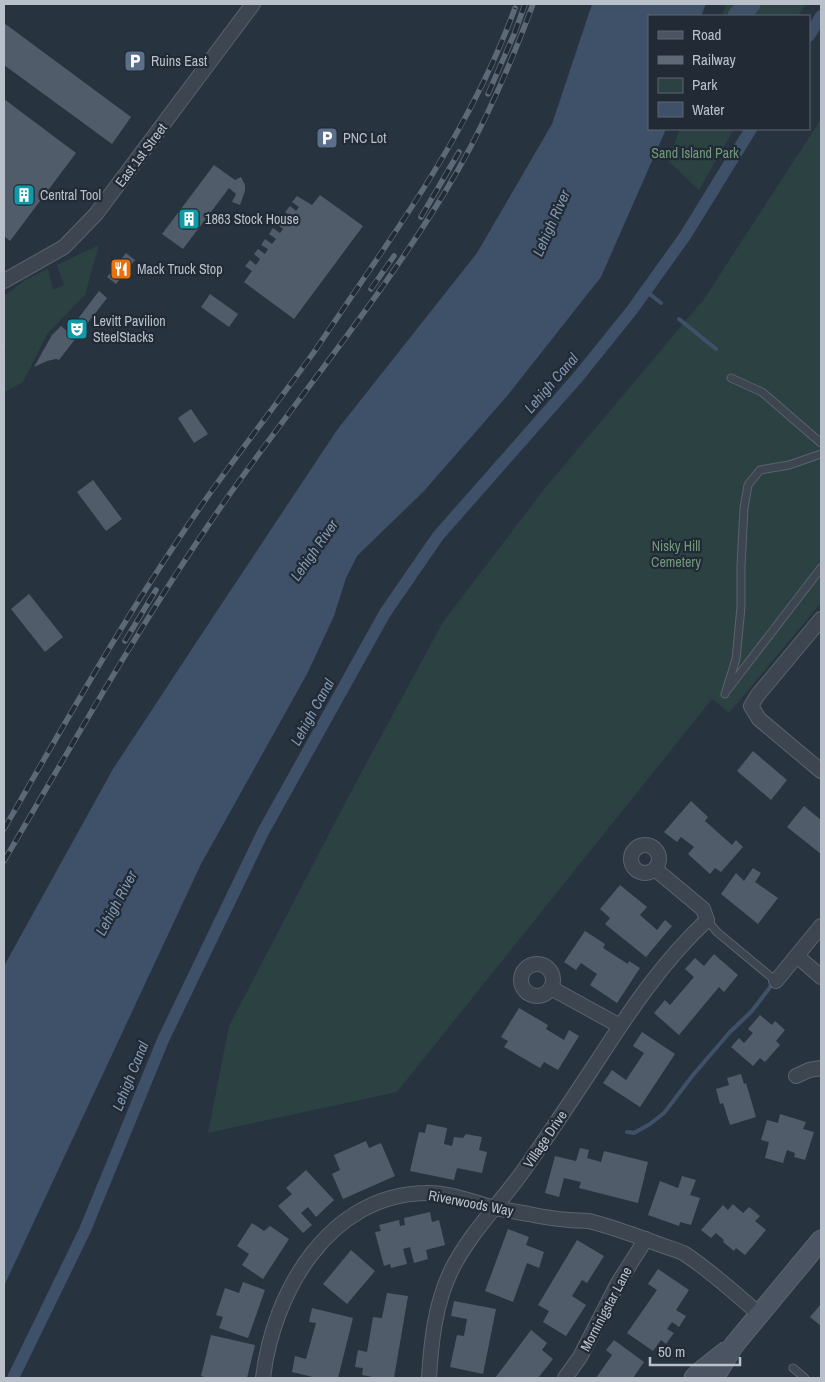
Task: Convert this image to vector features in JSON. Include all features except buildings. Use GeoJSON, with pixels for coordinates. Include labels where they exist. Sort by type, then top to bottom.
{"type":"FeatureCollection","features":[{"type":"Feature","properties":{"kind":"street","name":"East 1st Street"},"geometry":{"type":"LineString","coordinates":[[4,280],[64,246],[96,214],[253,4]]}},
{"type":"Feature","properties":{"kind":"street"},"geometry":{"type":"LineString","coordinates":[[821,619],[757,696],[751,706],[759,718],[821,771]]}},
{"type":"Feature","properties":{"kind":"street"},"geometry":{"type":"LineString","coordinates":[[655,869],[703,909],[707,920]]}},
{"type":"Feature","properties":{"kind":"street","name":"Village Drive"},"geometry":{"type":"LineString","coordinates":[[429,1378],[431,1350],[442,1294],[451,1272],[470,1239],[517,1181],[646,988],[671,957],[707,920]]}},
{"type":"Feature","properties":{"kind":"street"},"geometry":{"type":"LineString","coordinates":[[776,980],[821,926]]}},
{"type":"Feature","properties":{"kind":"street"},"geometry":{"type":"LineString","coordinates":[[796,956],[821,977]]}},
{"type":"Feature","properties":{"kind":"street"},"geometry":{"type":"LineString","coordinates":[[551,988],[620,1026]]}},
{"type":"Feature","properties":{"kind":"street"},"geometry":{"type":"LineString","coordinates":[[796,1076],[809,1070],[821,1068]]}},
{"type":"Feature","properties":{"kind":"street","name":"Riverwoods Way"},"geometry":{"type":"LineString","coordinates":[[263,1378],[266,1352],[279,1310],[286,1295],[314,1252],[346,1219],[370,1204],[411,1193],[444,1194],[495,1208],[544,1217],[587,1221],[646,1239],[684,1253],[759,1314]]}},
{"type":"Feature","properties":{"kind":"street","name":"Morninigstar Lane"},"geometry":{"type":"LineString","coordinates":[[565,1378],[580,1357],[618,1282],[646,1239]]}},
{"type":"Feature","properties":{"kind":"street"},"geometry":{"type":"LineString","coordinates":[[714,1378],[734,1345],[821,1240]]}},
{"type":"Feature","properties":{"kind":"street"},"geometry":{"type":"LineString","coordinates":[[694,1378],[734,1345]]}},
{"type":"Feature","properties":{"kind":"lane"},"geometry":{"type":"LineString","coordinates":[[731,378],[762,392],[821,443]]}},
{"type":"Feature","properties":{"kind":"lane"},"geometry":{"type":"LineString","coordinates":[[821,454],[789,465],[760,470],[748,484],[744,508],[741,607],[736,659],[725,694],[821,568]]}},
{"type":"Feature","properties":{"kind":"lane"},"geometry":{"type":"LineString","coordinates":[[707,920],[717,932],[776,980]]}},
{"type":"Feature","properties":{"kind":"lane"},"geometry":{"type":"LineString","coordinates":[[793,1368],[805,1378]]}},
{"type":"Feature","properties":{"kind":"green space"},"geometry":{"type":"Polygon","coordinates":[[[726,4],[806,4],[799,15],[722,15],[726,4]]]}},
{"type":"Feature","properties":{"kind":"green space","name":"Nisky Hill Cemetery"},"geometry":{"type":"Polygon","coordinates":[[[821,119],[821,603],[729,713],[712,699],[397,1092],[208,1133],[229,1026],[354,786],[443,622],[545,488],[704,299],[821,119]]]}},
{"type":"Feature","properties":{"kind":"green space","name":"Sand Island Park"},"geometry":{"type":"Polygon","coordinates":[[[680,130],[733,130],[699,190],[668,161],[680,130]]]}},
{"type":"Feature","properties":{"kind":"green space"},"geometry":{"type":"Polygon","coordinates":[[[99,245],[85,295],[47,334],[23,382],[4,392],[4,359],[6,350],[4,349],[4,296],[25,280],[48,269],[53,290],[64,285],[57,265],[99,245]]]}},
{"type":"Feature","properties":{"kind":"water","name":"Lehigh River"},"geometry":{"type":"Polygon","coordinates":[[[592,4],[706,4],[701,15],[648,15],[648,130],[666,130],[601,277],[507,396],[424,491],[357,556],[346,578],[334,616],[307,674],[201,864],[4,1286],[4,966],[113,769],[337,430],[477,253],[552,124],[592,4]]]}},
{"type":"Feature","properties":{"kind":"waterway"},"geometry":{"type":"LineString","coordinates":[[739,15],[750,4]]}},
{"type":"Feature","properties":{"kind":"waterway","name":"Lehigh Canal"},"geometry":{"type":"LineString","coordinates":[[810,34],[821,16]]}},
{"type":"Feature","properties":{"kind":"waterway","name":"Lehigh Canal"},"geometry":{"type":"LineString","coordinates":[[13,1378],[85,1230],[163,1040],[263,832],[385,613],[438,536],[578,377],[632,310],[685,236],[750,130]]}},
{"type":"Feature","properties":{"kind":"waterway"},"geometry":{"type":"LineString","coordinates":[[646,291],[661,303]]}},
{"type":"Feature","properties":{"kind":"waterway"},"geometry":{"type":"LineString","coordinates":[[679,319],[716,349]]}},
{"type":"Feature","properties":{"kind":"waterway"},"geometry":{"type":"LineString","coordinates":[[627,1132],[634,1133],[664,1113],[693,1075],[730,1032],[752,1011],[774,982]]}},
{"type":"Feature","properties":{"kind":"railway"},"geometry":{"type":"LineString","coordinates":[[488,94],[525,4]]}},
{"type":"Feature","properties":{"kind":"railway"},"geometry":{"type":"LineString","coordinates":[[4,861],[112,677],[197,542],[256,457],[376,296],[432,213],[469,150],[489,109],[508,68],[533,4]]}},
{"type":"Feature","properties":{"kind":"railway"},"geometry":{"type":"LineString","coordinates":[[4,829],[104,656],[157,572],[213,489],[314,352],[436,169],[487,75],[515,8]]}},
{"type":"Feature","properties":{"kind":"railway"},"geometry":{"type":"LineString","coordinates":[[421,217],[459,152]]}},
{"type":"Feature","properties":{"kind":"railway"},"geometry":{"type":"LineString","coordinates":[[371,289],[394,256]]}},
{"type":"Feature","properties":{"kind":"railway"},"geometry":{"type":"LineString","coordinates":[[125,641],[156,590]]}},
{"type":"Feature","properties":{"kind":"place","name":"Ruins East"},"geometry":{"type":"Point","coordinates":[135,61]}},
{"type":"Feature","properties":{"kind":"place","name":"PNC Lot"},"geometry":{"type":"Point","coordinates":[327,138]}},
{"type":"Feature","properties":{"kind":"place","name":"Central Tool"},"geometry":{"type":"Point","coordinates":[24,195]}},
{"type":"Feature","properties":{"kind":"place","name":"1863 Stock House"},"geometry":{"type":"Point","coordinates":[189,219]}},
{"type":"Feature","properties":{"kind":"place","name":"Mack Truck Stop"},"geometry":{"type":"Point","coordinates":[121,269]}},
{"type":"Feature","properties":{"kind":"place","name":"Levitt Pavilion SteelStacks"},"geometry":{"type":"Point","coordinates":[77,329]}}]}
